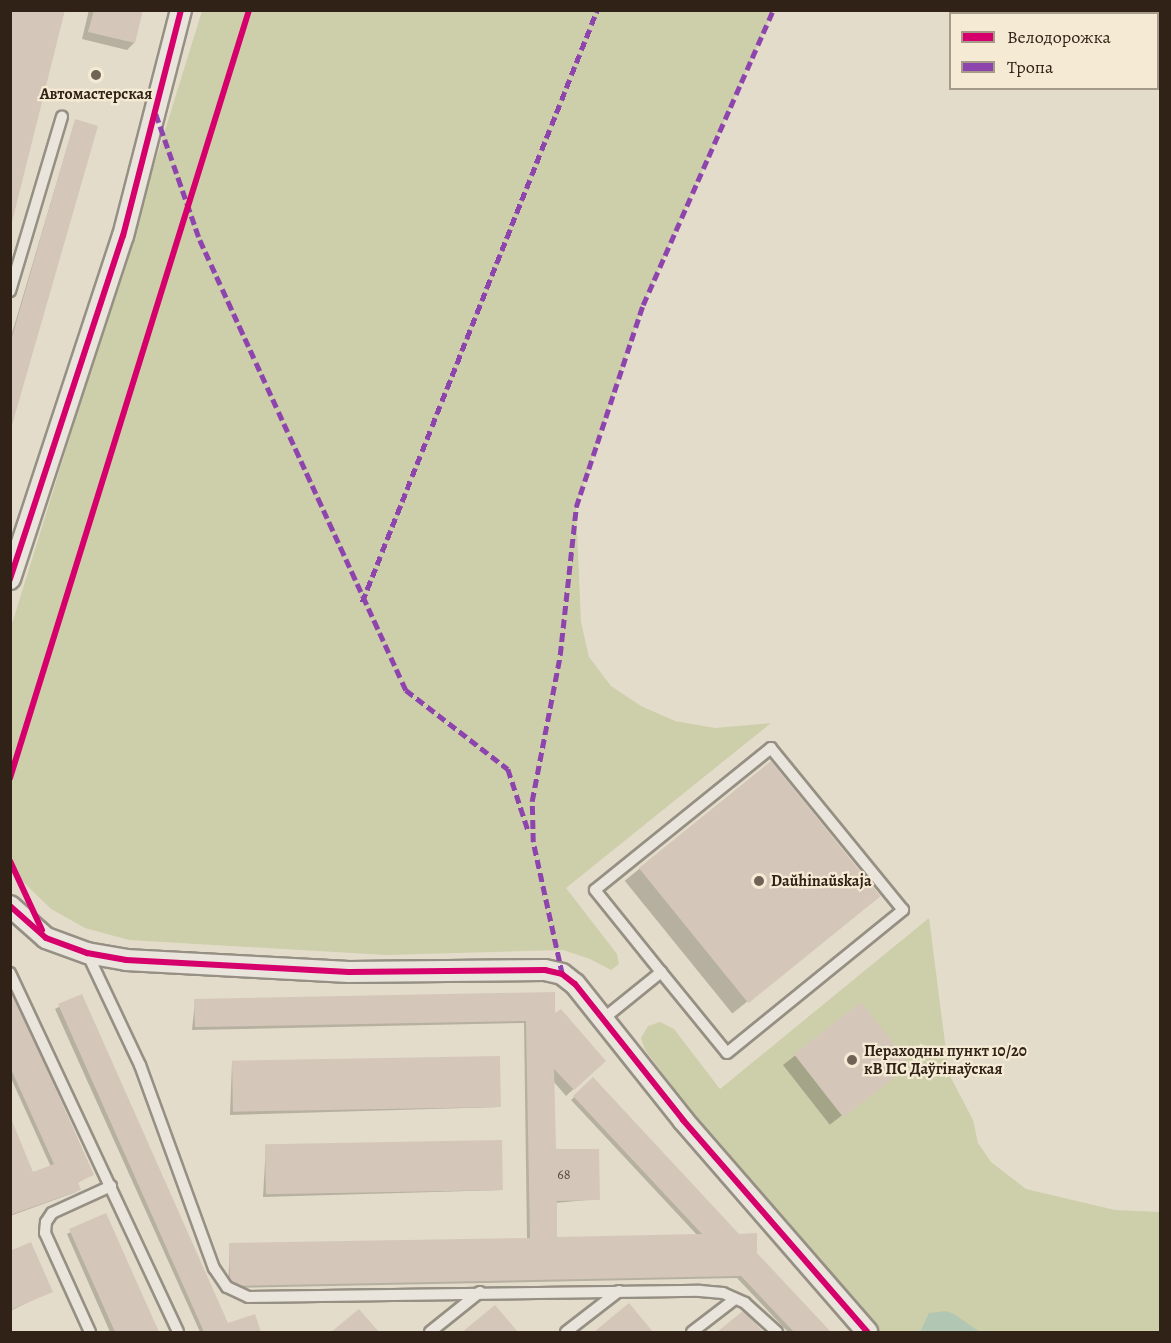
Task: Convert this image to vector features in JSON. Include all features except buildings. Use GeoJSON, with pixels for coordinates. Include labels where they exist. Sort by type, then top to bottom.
{"type":"FeatureCollection","features":[{"type":"Feature","properties":{"kind":"street"},"geometry":{"type":"LineString","coordinates":[[10,579],[123,236],[182,10]]}},
{"type":"Feature","properties":{"kind":"street"},"geometry":{"type":"LineString","coordinates":[[10,906],[46,938],[87,953],[135,960],[349,972],[545,970],[562,974],[575,984],[749,1199],[867,1332]]}},
{"type":"Feature","properties":{"kind":"lane"},"geometry":{"type":"LineString","coordinates":[[10,291],[62,117]]}},
{"type":"Feature","properties":{"kind":"lane"},"geometry":{"type":"LineString","coordinates":[[771,748],[903,910],[727,1053],[661,972],[595,890],[771,748]]}},
{"type":"Feature","properties":{"kind":"lane"},"geometry":{"type":"LineString","coordinates":[[87,953],[140,1065],[214,1268],[227,1287],[248,1297],[480,1292],[700,1291],[735,1299],[761,1315],[777,1332]]}},
{"type":"Feature","properties":{"kind":"lane"},"geometry":{"type":"LineString","coordinates":[[603,1019],[661,972]]}},
{"type":"Feature","properties":{"kind":"lane"},"geometry":{"type":"LineString","coordinates":[[10,973],[178,1332]]}},
{"type":"Feature","properties":{"kind":"lane"},"geometry":{"type":"LineString","coordinates":[[90,1332],[45,1233],[46,1222],[52,1213],[111,1186]]}},
{"type":"Feature","properties":{"kind":"lane"},"geometry":{"type":"LineString","coordinates":[[566,1332],[619,1291]]}},
{"type":"Feature","properties":{"kind":"lane"},"geometry":{"type":"LineString","coordinates":[[430,1332],[480,1292]]}},
{"type":"Feature","properties":{"kind":"lane"},"geometry":{"type":"LineString","coordinates":[[692,1332],[735,1299]]}},
{"type":"Feature","properties":{"kind":"shaded area"},"geometry":{"type":"Polygon","coordinates":[[[202,11],[773,11],[643,305],[576,507],[581,622],[589,657],[611,686],[641,706],[675,721],[715,728],[771,723],[566,888],[617,954],[619,964],[611,970],[590,959],[563,950],[386,955],[129,940],[85,928],[51,909],[11,870],[11,627],[202,11]]]}},
{"type":"Feature","properties":{"kind":"shaded area"},"geometry":{"type":"Polygon","coordinates":[[[929,918],[949,1074],[973,1120],[978,1143],[991,1162],[1026,1189],[1115,1210],[1160,1212],[1160,1332],[867,1332],[683,1120],[692,1112],[645,1050],[641,1038],[648,1026],[660,1022],[674,1029],[720,1089],[929,918]]]}},
{"type":"Feature","properties":{"kind":"shaded area"},"geometry":{"type":"Polygon","coordinates":[[[945,1311],[954,1314],[980,1332],[920,1332],[929,1313],[945,1311]]]}},
{"type":"Feature","properties":{"kind":"marked path"},"geometry":{"type":"LineString","coordinates":[[362,602],[597,10]]}},
{"type":"Feature","properties":{"kind":"marked path"},"geometry":{"type":"LineString","coordinates":[[562,974],[533,842],[532,801],[560,655],[576,507],[643,305],[773,10]]}},
{"type":"Feature","properties":{"kind":"marked path"},"geometry":{"type":"LineString","coordinates":[[156,114],[200,240],[406,690],[508,769],[529,833]]}},
{"type":"Feature","properties":{"kind":"cycle path"},"geometry":{"type":"LineString","coordinates":[[10,579],[123,236],[181,10]]}},
{"type":"Feature","properties":{"kind":"cycle path"},"geometry":{"type":"LineString","coordinates":[[10,778],[249,10]]}},
{"type":"Feature","properties":{"kind":"cycle path"},"geometry":{"type":"LineString","coordinates":[[10,861],[42,930]]}},
{"type":"Feature","properties":{"kind":"cycle path"},"geometry":{"type":"LineString","coordinates":[[10,906],[46,938],[87,953],[126,960],[349,972],[545,970],[562,974],[575,984],[683,1120],[867,1332]]}},
{"type":"Feature","properties":{"kind":"place","name":"Автомастерская"},"geometry":{"type":"Point","coordinates":[96,75]}},
{"type":"Feature","properties":{"kind":"place","name":"Daŭhinaŭskaja"},"geometry":{"type":"Point","coordinates":[759,881]}},
{"type":"Feature","properties":{"kind":"place","name":"Пераходны пункт 10/20 кВ ПС Даўгінаўская"},"geometry":{"type":"Point","coordinates":[852,1060]}}]}
